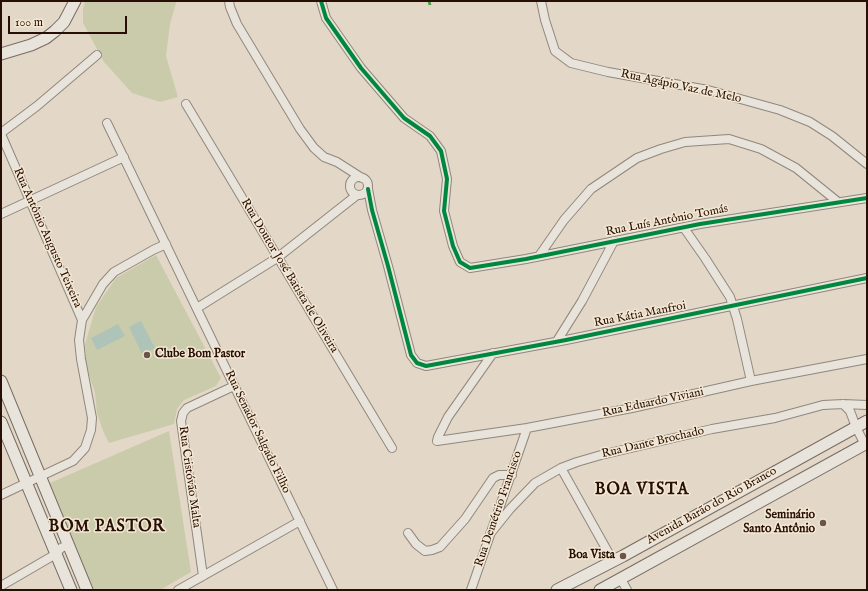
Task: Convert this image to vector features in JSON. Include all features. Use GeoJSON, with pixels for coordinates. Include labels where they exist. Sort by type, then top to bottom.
{"type":"FeatureCollection","features":[{"type":"Feature","properties":{"kind":"main road"},"geometry":{"type":"LineString","coordinates":[[1,54],[31,45],[46,38],[64,22],[75,1]]}},
{"type":"Feature","properties":{"kind":"main road"},"geometry":{"type":"LineString","coordinates":[[1,381],[87,590]]}},
{"type":"Feature","properties":{"kind":"main road","name":"Avenida Barão do Rio Branco"},"geometry":{"type":"LineString","coordinates":[[557,590],[613,561],[867,421]]}},
{"type":"Feature","properties":{"kind":"main road"},"geometry":{"type":"LineString","coordinates":[[1,422],[71,590]]}},
{"type":"Feature","properties":{"kind":"main road","name":"Avenida Barão do Rio Branco"},"geometry":{"type":"LineString","coordinates":[[600,590],[866,444]]}},
{"type":"Feature","properties":{"kind":"main road"},"geometry":{"type":"LineString","coordinates":[[721,501],[728,509],[732,517]]}},
{"type":"Feature","properties":{"kind":"street","name":"Rua Luís Antônio Tomás"},"geometry":{"type":"LineString","coordinates":[[321,1],[326,18],[361,68],[404,118],[430,136],[441,151],[447,179],[444,211],[453,246],[460,262],[470,268],[684,228],[867,198]]}},
{"type":"Feature","properties":{"kind":"street","name":"Rua Agápio Vaz de Melo"},"geometry":{"type":"LineString","coordinates":[[541,1],[545,20],[555,51],[571,63],[608,72],[708,90],[780,110],[810,122],[832,136],[867,164]]}},
{"type":"Feature","properties":{"kind":"street"},"geometry":{"type":"LineString","coordinates":[[197,308],[277,258],[362,193],[368,184],[344,166],[324,157],[314,148],[300,129],[237,24],[230,4]]}},
{"type":"Feature","properties":{"kind":"street"},"geometry":{"type":"LineString","coordinates":[[1,133],[37,106],[97,55]]}},
{"type":"Feature","properties":{"kind":"street","name":"Rua Doutor José Batista de Oliveira"},"geometry":{"type":"LineString","coordinates":[[186,104],[392,448]]}},
{"type":"Feature","properties":{"kind":"street","name":"Rua Senador Salgado Filho"},"geometry":{"type":"LineString","coordinates":[[107,123],[333,590]]}},
{"type":"Feature","properties":{"kind":"street","name":"Rua Antônio Augusto Teixeira"},"geometry":{"type":"LineString","coordinates":[[1,133],[82,320]]}},
{"type":"Feature","properties":{"kind":"street"},"geometry":{"type":"LineString","coordinates":[[539,256],[564,220],[592,189],[637,158],[685,142],[729,140],[761,148],[796,168],[838,202]]}},
{"type":"Feature","properties":{"kind":"street"},"geometry":{"type":"LineString","coordinates":[[1,214],[124,158]]}},
{"type":"Feature","properties":{"kind":"street"},"geometry":{"type":"LineString","coordinates":[[344,166],[351,182],[351,190],[362,193]]}},
{"type":"Feature","properties":{"kind":"street"},"geometry":{"type":"LineString","coordinates":[[351,182],[354,178],[362,178]]}},
{"type":"Feature","properties":{"kind":"street","name":"Rua Kátia Manfroi"},"geometry":{"type":"LineString","coordinates":[[362,193],[372,210],[411,355],[417,363],[426,366],[733,307],[867,278]]}},
{"type":"Feature","properties":{"kind":"street"},"geometry":{"type":"LineString","coordinates":[[684,228],[730,297],[737,319],[751,381]]}},
{"type":"Feature","properties":{"kind":"street"},"geometry":{"type":"LineString","coordinates":[[557,342],[582,301],[614,241]]}},
{"type":"Feature","properties":{"kind":"street"},"geometry":{"type":"LineString","coordinates":[[1,495],[73,461],[85,448],[91,430],[92,418],[79,340],[82,320],[103,284],[114,272],[166,244]]}},
{"type":"Feature","properties":{"kind":"street","name":"Rua Eduardo Viviani"},"geometry":{"type":"LineString","coordinates":[[493,353],[448,417],[437,441],[527,428],[632,408],[751,381],[867,359]]}},
{"type":"Feature","properties":{"kind":"street","name":"Rua Cristóvão Malta"},"geometry":{"type":"LineString","coordinates":[[203,576],[181,421],[182,413],[187,408],[234,386]]}},
{"type":"Feature","properties":{"kind":"street"},"geometry":{"type":"LineString","coordinates":[[843,404],[850,411],[856,428],[866,444]]}},
{"type":"Feature","properties":{"kind":"street","name":"Rua Dante Brochado"},"geometry":{"type":"LineString","coordinates":[[490,534],[510,509],[535,482],[561,468],[601,455],[712,429],[775,418],[823,405],[867,405]]}},
{"type":"Feature","properties":{"kind":"street","name":"Rua Demétrio Francisco"},"geometry":{"type":"LineString","coordinates":[[471,590],[527,428]]}},
{"type":"Feature","properties":{"kind":"street"},"geometry":{"type":"LineString","coordinates":[[561,468],[613,561]]}},
{"type":"Feature","properties":{"kind":"street"},"geometry":{"type":"LineString","coordinates":[[408,533],[416,544],[425,551],[440,547],[465,519],[493,478],[499,475],[512,475]]}},
{"type":"Feature","properties":{"kind":"street"},"geometry":{"type":"LineString","coordinates":[[178,590],[300,521]]}},
{"type":"Feature","properties":{"kind":"street"},"geometry":{"type":"LineString","coordinates":[[1,586],[56,554],[64,555],[70,548]]}},
{"type":"Feature","properties":{"kind":"street"},"geometry":{"type":"LineString","coordinates":[[621,579],[627,590]]}},
{"type":"Feature","properties":{"kind":"green space"},"geometry":{"type":"Polygon","coordinates":[[[85,1],[176,1],[170,24],[166,56],[178,97],[160,102],[132,93],[104,62],[83,23],[83,9],[85,1]]]}},
{"type":"Feature","properties":{"kind":"green space","name":"Clube Bom Pastor"},"geometry":{"type":"Polygon","coordinates":[[[156,255],[221,378],[216,386],[184,400],[177,409],[174,424],[109,443],[97,413],[95,393],[86,366],[85,344],[96,307],[116,278],[156,255]]]}},
{"type":"Feature","properties":{"kind":"green space"},"geometry":{"type":"Polygon","coordinates":[[[169,431],[191,572],[160,590],[94,590],[50,483],[169,431]]]}},
{"type":"Feature","properties":{"kind":"shaded area"},"geometry":{"type":"Polygon","coordinates":[[[141,321],[155,348],[142,354],[129,327],[141,321]]]}},
{"type":"Feature","properties":{"kind":"shaded area"},"geometry":{"type":"Polygon","coordinates":[[[118,324],[125,336],[97,350],[91,338],[118,324]]]}},
{"type":"Feature","properties":{"kind":"marked path"},"geometry":{"type":"LineString","coordinates":[[429,1],[430,5]]}},
{"type":"Feature","properties":{"kind":"cycle path"},"geometry":{"type":"LineString","coordinates":[[321,1],[326,18],[361,68],[404,118],[430,136],[441,151],[447,179],[444,211],[453,246],[460,262],[470,268],[526,259],[700,224],[867,198]]}},
{"type":"Feature","properties":{"kind":"cycle path"},"geometry":{"type":"LineString","coordinates":[[368,189],[372,210],[411,355],[417,363],[426,366],[566,340],[867,278]]}},
{"type":"Feature","properties":{"kind":"place","name":"Clube Bom Pastor"},"geometry":{"type":"Point","coordinates":[147,355]}},
{"type":"Feature","properties":{"kind":"place","name":"Seminário Santo Antônio"},"geometry":{"type":"Point","coordinates":[823,523]}},
{"type":"Feature","properties":{"kind":"place","name":"Boa Vista"},"geometry":{"type":"Point","coordinates":[623,556]}},
{"type":"Feature","properties":{"kind":"district","name":"BOA VISTA"},"geometry":{"type":"Point","coordinates":[642,491]}},
{"type":"Feature","properties":{"kind":"district","name":"BOM PASTOR"},"geometry":{"type":"Point","coordinates":[107,528]}}]}
